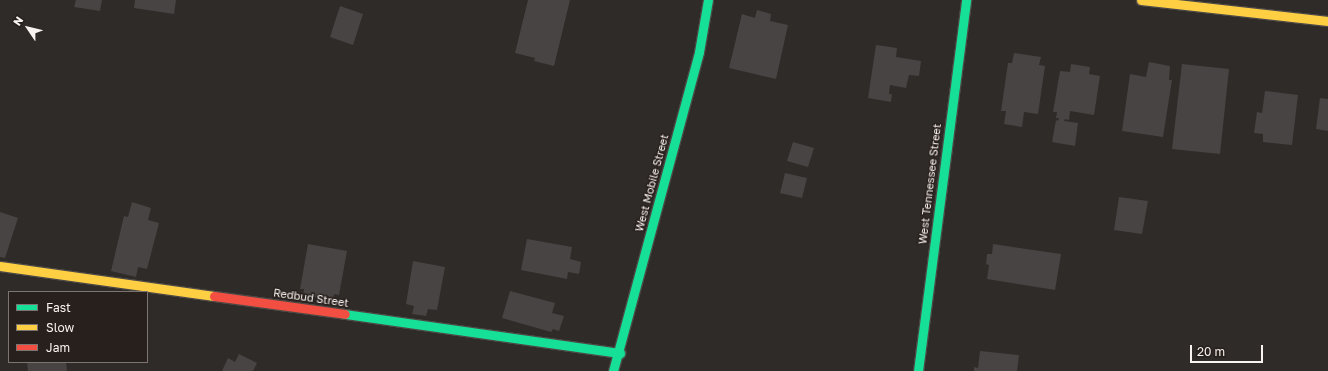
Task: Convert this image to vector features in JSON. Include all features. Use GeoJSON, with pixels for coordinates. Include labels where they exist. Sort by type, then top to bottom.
{"type":"FeatureCollection","features":[{"type":"Feature","properties":{"kind":"street","name":"West Mobile Street"},"geometry":{"type":"LineString","coordinates":[[613,371],[620,353],[699,52],[708,0]]}},
{"type":"Feature","properties":{"kind":"street","name":"West Tennessee Street"},"geometry":{"type":"LineString","coordinates":[[918,371],[966,0]]}},
{"type":"Feature","properties":{"kind":"street"},"geometry":{"type":"LineString","coordinates":[[1141,0],[1328,22]]}},
{"type":"Feature","properties":{"kind":"street","name":"Redbud Street"},"geometry":{"type":"LineString","coordinates":[[0,266],[620,353]]}},
{"type":"Feature","properties":{"kind":"building"},"geometry":{"type":"Polygon","coordinates":[[[76,0],[102,0],[100,11],[74,7],[76,0]]]}},
{"type":"Feature","properties":{"kind":"building"},"geometry":{"type":"Polygon","coordinates":[[[135,0],[176,0],[174,14],[134,8],[135,0]]]}},
{"type":"Feature","properties":{"kind":"building"},"geometry":{"type":"Polygon","coordinates":[[[528,0],[570,0],[554,66],[534,61],[535,58],[515,53],[528,0]]]}},
{"type":"Feature","properties":{"kind":"building"},"geometry":{"type":"Polygon","coordinates":[[[340,6],[363,14],[353,45],[330,37],[340,6]]]}},
{"type":"Feature","properties":{"kind":"building"},"geometry":{"type":"Polygon","coordinates":[[[757,10],[771,14],[770,21],[788,25],[776,79],[729,68],[742,14],[755,18],[757,10]]]}},
{"type":"Feature","properties":{"kind":"building"},"geometry":{"type":"Polygon","coordinates":[[[876,45],[897,48],[896,57],[921,61],[919,76],[909,75],[906,88],[890,85],[889,94],[892,94],[891,102],[868,98],[876,45]]]}},
{"type":"Feature","properties":{"kind":"building"},"geometry":{"type":"Polygon","coordinates":[[[1014,53],[1041,57],[1039,65],[1045,66],[1038,114],[1024,112],[1022,127],[1004,124],[1006,111],[1001,111],[1008,63],[1012,63],[1014,53]]]}},
{"type":"Feature","properties":{"kind":"building"},"geometry":{"type":"Polygon","coordinates":[[[1149,62],[1170,66],[1169,80],[1172,80],[1163,137],[1122,131],[1130,74],[1146,77],[1149,62]]]}},
{"type":"Feature","properties":{"kind":"building"},"geometry":{"type":"Polygon","coordinates":[[[1071,64],[1090,67],[1089,74],[1100,76],[1094,115],[1070,111],[1069,120],[1065,119],[1064,121],[1078,123],[1075,146],[1052,142],[1056,120],[1058,121],[1059,118],[1056,118],[1057,112],[1053,112],[1060,71],[1070,72],[1071,64]]]}},
{"type":"Feature","properties":{"kind":"building"},"geometry":{"type":"Polygon","coordinates":[[[1182,64],[1229,69],[1220,154],[1172,149],[1182,64]]]}},
{"type":"Feature","properties":{"kind":"building"},"geometry":{"type":"Polygon","coordinates":[[[1265,91],[1298,95],[1292,145],[1263,142],[1263,134],[1254,133],[1257,112],[1262,113],[1265,91]]]}},
{"type":"Feature","properties":{"kind":"building"},"geometry":{"type":"Polygon","coordinates":[[[1320,98],[1328,99],[1328,131],[1316,129],[1320,98]]]}},
{"type":"Feature","properties":{"kind":"building"},"geometry":{"type":"Polygon","coordinates":[[[793,142],[814,148],[808,167],[787,161],[793,142]]]}},
{"type":"Feature","properties":{"kind":"building"},"geometry":{"type":"Polygon","coordinates":[[[785,173],[807,178],[802,198],[780,193],[785,173]]]}},
{"type":"Feature","properties":{"kind":"building"},"geometry":{"type":"Polygon","coordinates":[[[1119,197],[1148,201],[1142,234],[1114,230],[1119,197]]]}},
{"type":"Feature","properties":{"kind":"building"},"geometry":{"type":"Polygon","coordinates":[[[132,202],[151,208],[148,220],[159,223],[147,269],[138,267],[136,277],[111,271],[124,216],[128,217],[132,202]]]}},
{"type":"Feature","properties":{"kind":"building"},"geometry":{"type":"Polygon","coordinates":[[[0,212],[18,218],[5,258],[0,257],[0,212]]]}},
{"type":"Feature","properties":{"kind":"building"},"geometry":{"type":"Polygon","coordinates":[[[527,239],[572,247],[570,259],[581,262],[579,274],[568,272],[567,279],[521,270],[527,239]]]}},
{"type":"Feature","properties":{"kind":"building"},"geometry":{"type":"Polygon","coordinates":[[[308,244],[347,251],[339,295],[334,294],[333,300],[303,295],[304,289],[300,289],[308,244]]]}},
{"type":"Feature","properties":{"kind":"building"},"geometry":{"type":"Polygon","coordinates":[[[993,244],[1061,254],[1055,290],[987,279],[989,265],[986,264],[987,254],[992,254],[993,244]]]}},
{"type":"Feature","properties":{"kind":"building"},"geometry":{"type":"Polygon","coordinates":[[[413,261],[445,267],[437,310],[428,309],[426,316],[412,314],[414,306],[406,304],[413,261]]]}},
{"type":"Feature","properties":{"kind":"building"},"geometry":{"type":"Polygon","coordinates":[[[510,291],[555,303],[552,313],[564,316],[559,331],[553,329],[551,332],[502,318],[510,291]]]}},
{"type":"Feature","properties":{"kind":"building"},"geometry":{"type":"Polygon","coordinates":[[[980,351],[1019,355],[1017,371],[974,371],[974,367],[978,368],[980,351]]]}},
{"type":"Feature","properties":{"kind":"building"},"geometry":{"type":"Polygon","coordinates":[[[239,354],[257,363],[253,371],[222,371],[228,358],[235,362],[239,354]]]}},
{"type":"Feature","properties":{"kind":"building"},"geometry":{"type":"Polygon","coordinates":[[[27,363],[66,363],[67,371],[28,371],[27,363]]]}},
{"type":"Feature","properties":{"kind":"traffic: fast"},"geometry":{"type":"LineString","coordinates":[[613,371],[699,52],[708,0]]}},
{"type":"Feature","properties":{"kind":"traffic: fast"},"geometry":{"type":"LineString","coordinates":[[918,371],[966,0]]}},
{"type":"Feature","properties":{"kind":"traffic: fast"},"geometry":{"type":"LineString","coordinates":[[345,314],[620,353]]}},
{"type":"Feature","properties":{"kind":"traffic: slow"},"geometry":{"type":"LineString","coordinates":[[1141,0],[1328,21]]}},
{"type":"Feature","properties":{"kind":"traffic: slow"},"geometry":{"type":"LineString","coordinates":[[0,266],[214,296]]}},
{"type":"Feature","properties":{"kind":"traffic: jam"},"geometry":{"type":"LineString","coordinates":[[214,296],[345,314]]}}]}
